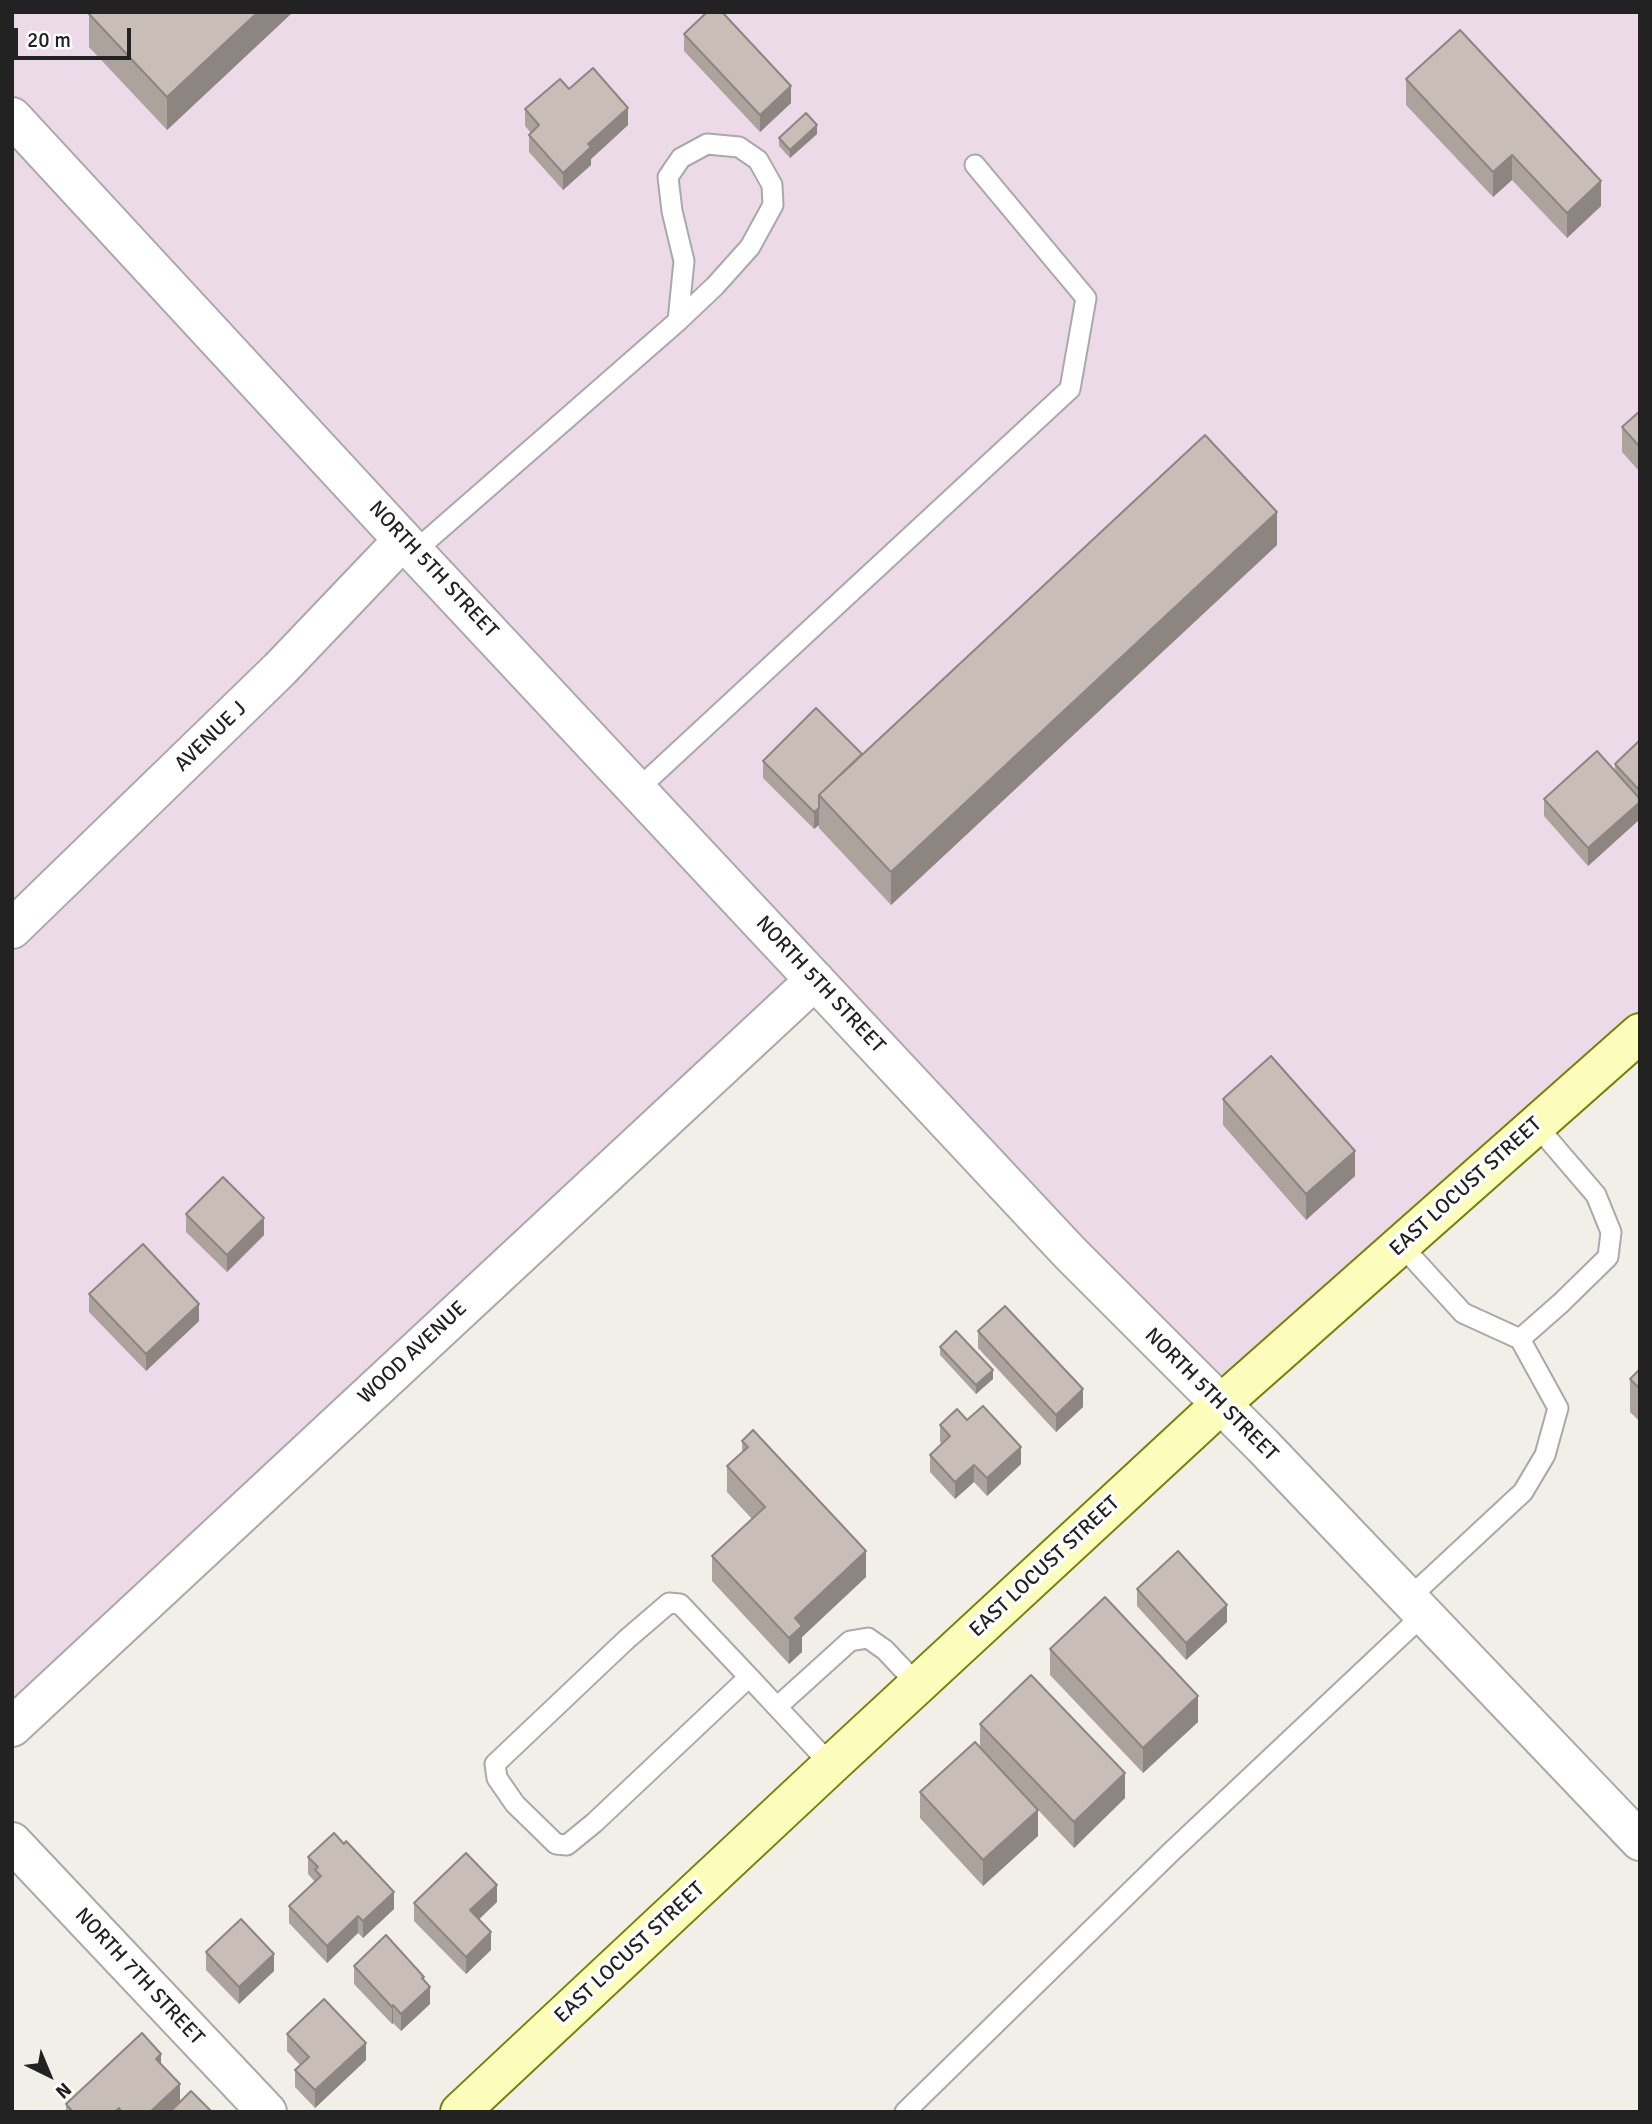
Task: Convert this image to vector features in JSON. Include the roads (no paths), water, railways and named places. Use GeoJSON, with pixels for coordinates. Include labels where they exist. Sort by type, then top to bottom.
{"type":"FeatureCollection","features":[{"type":"Feature","properties":{"kind":"main road","name":"EAST LOCUST STREET"},"geometry":{"type":"LineString","coordinates":[[460,2112],[1221,1404],[1640,1033]]}},
{"type":"Feature","properties":{"kind":"street","name":"NORTH 5TH STREET"},"geometry":{"type":"LineString","coordinates":[[12,117],[1070,1253],[1221,1404],[1640,1841]]}},
{"type":"Feature","properties":{"kind":"street","name":"AVENUE J"},"geometry":{"type":"LineString","coordinates":[[12,929],[409,545]]}},
{"type":"Feature","properties":{"kind":"street","name":"WOOD AVENUE"},"geometry":{"type":"LineString","coordinates":[[12,1727],[814,980]]}},
{"type":"Feature","properties":{"kind":"street","name":"NORTH 7TH STREET"},"geometry":{"type":"LineString","coordinates":[[12,1842],[267,2112]]}},
{"type":"Feature","properties":{"kind":"lane"},"geometry":{"type":"LineString","coordinates":[[409,545],[678,320],[715,286],[750,247],[774,205],[772,185],[758,160],[739,147],[707,144],[681,158],[668,177],[676,235],[684,261],[678,320]]}},
{"type":"Feature","properties":{"kind":"lane"},"geometry":{"type":"LineString","coordinates":[[638,789],[1070,389],[1086,298],[975,165]]}},
{"type":"Feature","properties":{"kind":"lane"},"geometry":{"type":"LineString","coordinates":[[1520,1339],[1608,1257],[1611,1232],[1597,1195],[1536,1125]]}},
{"type":"Feature","properties":{"kind":"lane"},"geometry":{"type":"LineString","coordinates":[[905,2112],[1170,1853],[1416,1606],[1523,1492],[1545,1455],[1558,1408],[1520,1339],[1463,1313],[1401,1245]]}},
{"type":"Feature","properties":{"kind":"lane"},"geometry":{"type":"LineString","coordinates":[[749,1677],[568,1845],[556,1844],[515,1804],[497,1778],[495,1764],[627,1639],[669,1603],[680,1604],[749,1677],[831,1765]]}},
{"type":"Feature","properties":{"kind":"lane"},"geometry":{"type":"LineString","coordinates":[[777,1707],[850,1641],[868,1638],[885,1650],[918,1685]]}}]}
